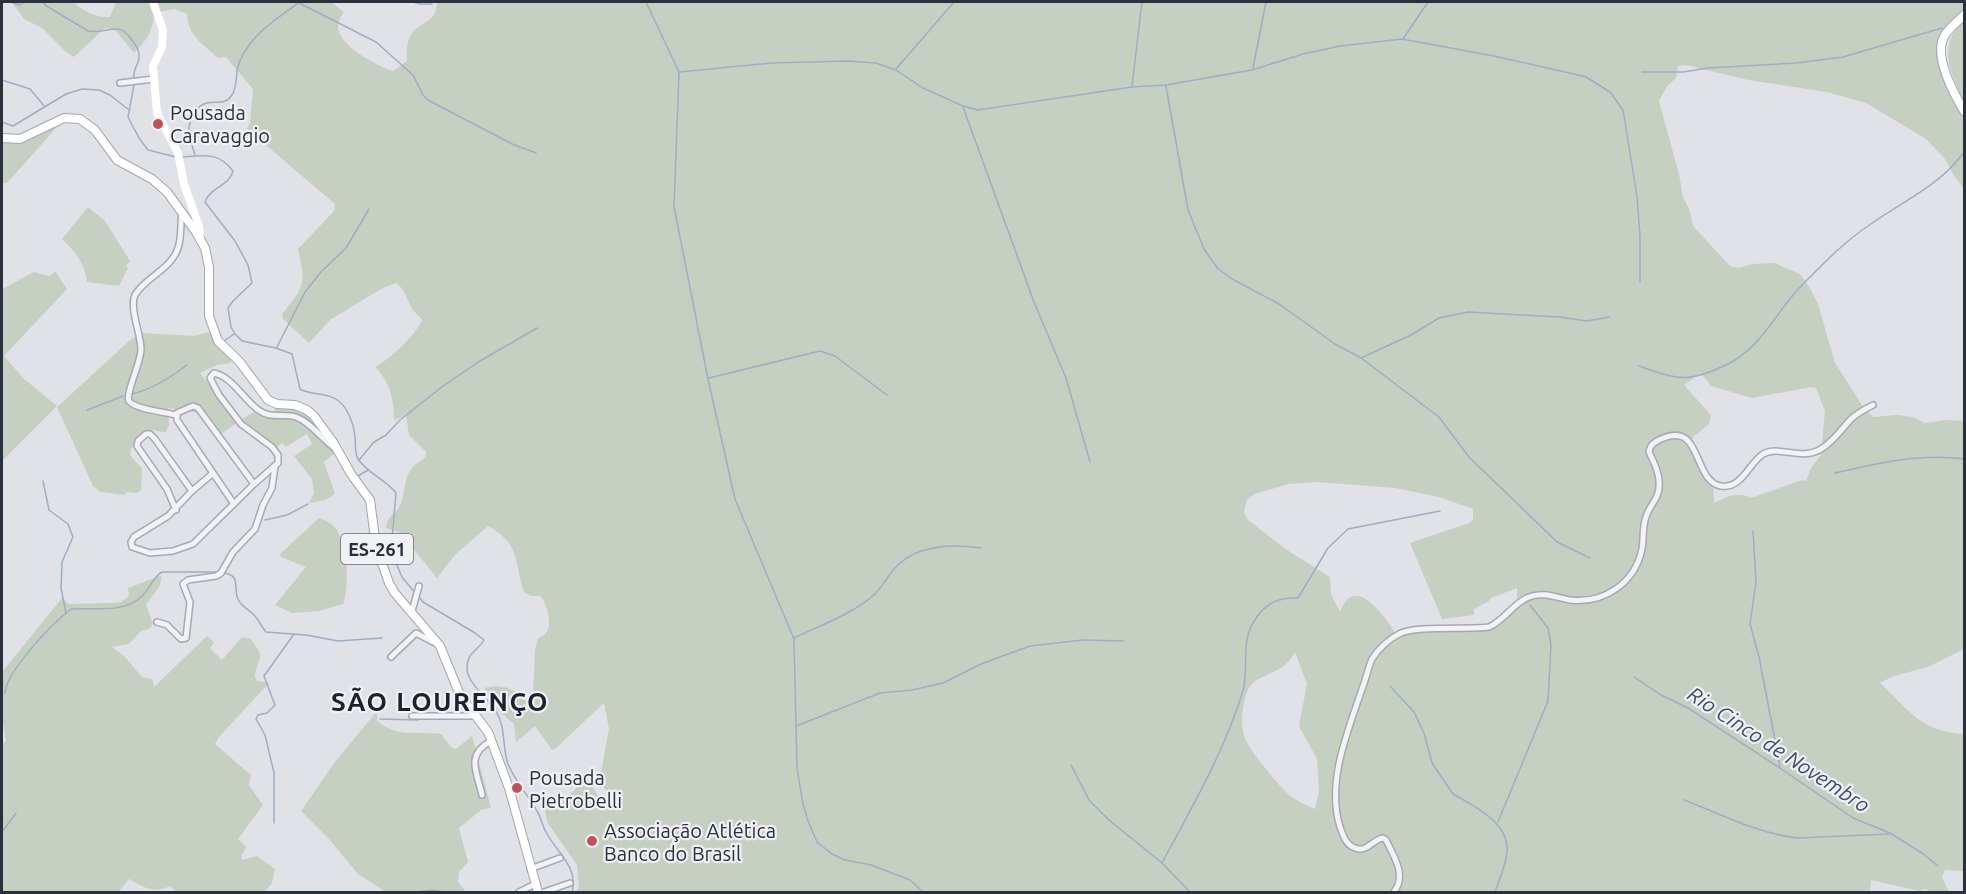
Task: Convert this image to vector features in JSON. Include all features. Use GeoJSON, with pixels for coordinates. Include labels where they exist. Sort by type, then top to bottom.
{"type":"FeatureCollection","features":[{"type":"Feature","properties":{"kind":"main road"},"geometry":{"type":"LineString","coordinates":[[1965,15],[1944,36],[1940,51],[1944,68],[1965,111]]}},
{"type":"Feature","properties":{"kind":"main road","name":"ES-261"},"geometry":{"type":"LineString","coordinates":[[2,138],[20,139],[64,118],[80,119],[94,130],[117,160],[160,185],[182,212],[205,248],[209,267],[208,316],[218,341],[239,361],[268,400],[277,404],[295,405],[314,416],[370,500],[376,546],[394,592],[440,646],[460,695],[478,716],[491,741],[509,788],[536,888]]}},
{"type":"Feature","properties":{"kind":"street"},"geometry":{"type":"LineString","coordinates":[[153,2],[163,30],[162,47],[153,66],[157,114],[178,153],[190,204],[199,226],[200,238]]}},
{"type":"Feature","properties":{"kind":"street"},"geometry":{"type":"LineString","coordinates":[[120,83],[154,79]]}},
{"type":"Feature","properties":{"kind":"street"},"geometry":{"type":"LineString","coordinates":[[182,212],[178,249],[173,257],[137,292],[133,301],[141,348],[137,373],[127,395],[130,403],[138,408],[176,415],[193,406],[198,408],[254,484]]}},
{"type":"Feature","properties":{"kind":"street"},"geometry":{"type":"LineString","coordinates":[[157,622],[170,627],[181,639],[186,638],[190,602],[183,585],[184,582],[221,573],[233,552],[255,529],[263,505],[272,488],[275,466],[279,458],[276,452],[241,424],[216,389],[210,378],[212,374],[219,374],[231,383],[268,416],[296,417],[305,422],[337,450]]}},
{"type":"Feature","properties":{"kind":"street"},"geometry":{"type":"LineString","coordinates":[[1394,892],[1400,882],[1400,874],[1386,840],[1378,839],[1365,849],[1350,846],[1342,832],[1335,807],[1336,778],[1351,723],[1371,662],[1377,652],[1390,640],[1406,631],[1489,627],[1500,622],[1519,603],[1540,594],[1589,601],[1615,590],[1626,580],[1639,560],[1646,516],[1659,488],[1657,468],[1650,448],[1664,438],[1679,437],[1692,444],[1706,475],[1714,483],[1723,486],[1731,485],[1742,478],[1764,454],[1777,451],[1794,455],[1810,454],[1820,450],[1829,444],[1857,414],[1873,405]]}},
{"type":"Feature","properties":{"kind":"street"},"geometry":{"type":"LineString","coordinates":[[176,415],[212,474],[234,504]]}},
{"type":"Feature","properties":{"kind":"street"},"geometry":{"type":"LineString","coordinates":[[176,510],[166,489],[138,448],[138,441],[146,434],[150,434],[192,491]]}},
{"type":"Feature","properties":{"kind":"street"},"geometry":{"type":"LineString","coordinates":[[212,474],[192,491],[176,510],[135,535],[131,545],[135,549],[150,553],[173,551],[189,546],[275,466]]}},
{"type":"Feature","properties":{"kind":"street"},"geometry":{"type":"LineString","coordinates":[[412,611],[418,589]]}},
{"type":"Feature","properties":{"kind":"street"},"geometry":{"type":"LineString","coordinates":[[391,657],[416,633],[440,646]]}},
{"type":"Feature","properties":{"kind":"street"},"geometry":{"type":"LineString","coordinates":[[412,716],[478,716]]}},
{"type":"Feature","properties":{"kind":"street"},"geometry":{"type":"LineString","coordinates":[[482,795],[474,762],[475,756],[482,746],[491,741]]}},
{"type":"Feature","properties":{"kind":"street"},"geometry":{"type":"LineString","coordinates":[[530,869],[560,858]]}},
{"type":"Feature","properties":{"kind":"street"},"geometry":{"type":"LineString","coordinates":[[544,892],[570,883]]}},
{"type":"Feature","properties":{"kind":"street"},"geometry":{"type":"LineString","coordinates":[[519,892],[536,888]]}},
{"type":"Feature","properties":{"kind":"green space"},"geometry":{"type":"Polygon","coordinates":[[[12,2],[73,2],[90,13],[110,17],[116,2],[331,2],[344,12],[338,26],[339,33],[344,40],[368,60],[393,71],[407,61],[409,38],[417,28],[432,18],[437,2],[1964,2],[1964,8],[1945,27],[1937,44],[1938,61],[1964,117],[1964,189],[1945,159],[1926,139],[1866,103],[1827,92],[1748,80],[1686,65],[1678,66],[1676,78],[1667,86],[1659,101],[1683,197],[1690,211],[1693,226],[1730,266],[1739,268],[1752,264],[1774,263],[1800,274],[1818,304],[1835,363],[1864,408],[1873,417],[1897,415],[1913,417],[1925,423],[1946,420],[1964,421],[1964,649],[1928,667],[1894,676],[1880,683],[1926,724],[1937,729],[1964,734],[1964,871],[1945,870],[1942,877],[1949,892],[1931,892],[1925,889],[1920,891],[1871,880],[1870,892],[576,892],[579,887],[577,865],[547,822],[545,809],[567,797],[587,778],[606,809],[607,791],[599,783],[609,729],[604,703],[552,750],[535,726],[516,742],[514,724],[499,711],[484,688],[496,686],[506,688],[516,692],[525,700],[530,700],[533,696],[535,650],[538,638],[544,635],[549,625],[543,599],[524,592],[511,547],[499,533],[488,526],[455,555],[437,578],[407,541],[409,536],[386,528],[389,519],[400,505],[409,473],[426,456],[426,452],[409,435],[406,415],[394,420],[390,391],[375,367],[402,346],[422,320],[412,309],[404,291],[396,283],[381,289],[330,320],[309,343],[283,319],[282,314],[302,284],[298,249],[334,211],[335,204],[247,129],[250,123],[253,89],[226,57],[218,58],[197,39],[190,28],[187,14],[174,9],[154,13],[149,35],[134,53],[116,31],[105,28],[74,57],[42,28],[24,19],[12,2]],[[1701,373],[1684,385],[1711,415],[1709,424],[1693,437],[1692,444],[1698,465],[1713,483],[1714,503],[1737,495],[1751,498],[1802,480],[1806,481],[1811,468],[1821,455],[1825,411],[1816,388],[1752,398],[1711,386],[1701,373]],[[1317,482],[1289,484],[1254,494],[1247,500],[1244,512],[1248,520],[1287,550],[1330,577],[1331,594],[1340,612],[1346,601],[1354,596],[1361,597],[1378,609],[1397,635],[1490,626],[1517,603],[1517,588],[1491,598],[1474,609],[1474,615],[1442,619],[1410,543],[1469,523],[1473,520],[1473,509],[1439,497],[1395,488],[1317,482]],[[1295,652],[1284,666],[1253,683],[1249,688],[1243,705],[1243,733],[1252,750],[1282,788],[1293,798],[1315,809],[1319,791],[1317,759],[1299,726],[1307,684],[1295,652]]]}},
{"type":"Feature","properties":{"kind":"green space"},"geometry":{"type":"Polygon","coordinates":[[[1964,20],[1964,102],[1951,70],[1948,50],[1955,30],[1964,20]]]}},
{"type":"Feature","properties":{"kind":"green space"},"geometry":{"type":"Polygon","coordinates":[[[57,127],[7,183],[2,183],[2,142],[24,141],[57,127]]]}},
{"type":"Feature","properties":{"kind":"green space"},"geometry":{"type":"Polygon","coordinates":[[[88,207],[105,221],[130,261],[119,286],[87,282],[79,258],[62,239],[88,207]]]}},
{"type":"Feature","properties":{"kind":"green space"},"geometry":{"type":"Polygon","coordinates":[[[55,271],[67,289],[4,356],[23,378],[57,406],[2,461],[2,289],[34,272],[50,276],[55,271]]]}},
{"type":"Feature","properties":{"kind":"green space"},"geometry":{"type":"Polygon","coordinates":[[[210,332],[215,343],[231,359],[231,363],[217,365],[200,373],[238,422],[221,434],[199,413],[168,408],[169,425],[166,432],[147,431],[137,439],[131,451],[130,455],[142,469],[141,490],[137,493],[127,492],[124,495],[101,492],[93,486],[57,407],[128,342],[141,333],[194,336],[210,332]]]}},
{"type":"Feature","properties":{"kind":"green space"},"geometry":{"type":"Polygon","coordinates":[[[276,408],[301,410],[311,417],[335,453],[324,462],[335,494],[325,500],[309,503],[314,493],[312,479],[294,456],[312,444],[307,434],[286,447],[282,443],[274,450],[248,433],[238,422],[255,411],[272,418],[276,408]]]}},
{"type":"Feature","properties":{"kind":"green space"},"geometry":{"type":"Polygon","coordinates":[[[319,518],[334,527],[344,548],[347,568],[345,597],[343,604],[319,611],[292,613],[275,605],[306,567],[281,557],[280,554],[319,518]]]}},
{"type":"Feature","properties":{"kind":"green space"},"geometry":{"type":"Polygon","coordinates":[[[162,577],[159,587],[146,605],[153,624],[149,629],[141,631],[129,644],[112,647],[124,656],[142,677],[152,679],[154,687],[207,636],[214,642],[210,648],[222,660],[242,637],[251,639],[260,655],[255,676],[257,681],[269,683],[215,744],[251,775],[249,785],[263,805],[238,839],[246,847],[241,857],[243,860],[257,856],[275,869],[272,883],[265,892],[176,892],[170,886],[154,890],[129,879],[119,892],[2,892],[2,745],[6,741],[2,717],[2,672],[62,598],[69,604],[121,602],[129,596],[128,588],[162,577]]]}},
{"type":"Feature","properties":{"kind":"green space"},"geometry":{"type":"Polygon","coordinates":[[[377,711],[377,721],[392,730],[441,734],[452,748],[456,749],[472,736],[491,808],[481,810],[459,828],[468,862],[459,872],[458,882],[466,892],[382,892],[383,890],[358,874],[329,839],[301,811],[335,762],[377,711]]]}},
{"type":"Feature","properties":{"kind":"waterway"},"geometry":{"type":"LineString","coordinates":[[10,2],[20,5],[24,2]]}},
{"type":"Feature","properties":{"kind":"waterway"},"geometry":{"type":"LineString","coordinates":[[43,2],[88,31],[117,29],[127,34],[139,53],[134,77]]}},
{"type":"Feature","properties":{"kind":"waterway"},"geometry":{"type":"LineString","coordinates":[[195,155],[189,129],[196,110],[203,104],[230,98],[235,88],[239,63],[250,44],[265,28],[300,2]]}},
{"type":"Feature","properties":{"kind":"waterway"},"geometry":{"type":"LineString","coordinates":[[413,2],[432,4]]}},
{"type":"Feature","properties":{"kind":"waterway"},"geometry":{"type":"LineString","coordinates":[[646,2],[679,72],[674,207],[708,379],[735,499],[794,639],[797,768],[808,821],[817,842],[832,854],[845,860],[871,865],[910,880],[923,892]]}},
{"type":"Feature","properties":{"kind":"waterway"},"geometry":{"type":"LineString","coordinates":[[896,69],[954,2]]}},
{"type":"Feature","properties":{"kind":"waterway"},"geometry":{"type":"LineString","coordinates":[[1132,86],[1142,2]]}},
{"type":"Feature","properties":{"kind":"waterway"},"geometry":{"type":"LineString","coordinates":[[1253,68],[1266,2]]}},
{"type":"Feature","properties":{"kind":"waterway"},"geometry":{"type":"LineString","coordinates":[[1403,39],[1428,2]]}},
{"type":"Feature","properties":{"kind":"waterway"},"geometry":{"type":"LineString","coordinates":[[299,3],[376,42],[413,75],[428,100],[512,144],[536,153]]}},
{"type":"Feature","properties":{"kind":"waterway"},"geometry":{"type":"LineString","coordinates":[[1642,72],[1683,72],[1843,57],[1942,28]]}},
{"type":"Feature","properties":{"kind":"waterway"},"geometry":{"type":"LineString","coordinates":[[679,72],[773,63],[847,61],[876,63],[896,70],[923,88],[963,106],[978,110],[1132,87],[1166,85],[1252,70],[1303,54],[1340,46],[1402,39],[1494,56],[1586,77],[1610,92],[1623,110],[1637,196],[1640,282]]}},
{"type":"Feature","properties":{"kind":"waterway"},"geometry":{"type":"LineString","coordinates":[[2,80],[30,89],[45,107]]}},
{"type":"Feature","properties":{"kind":"waterway"},"geometry":{"type":"LineString","coordinates":[[134,85],[128,117],[139,138],[148,150],[176,157]]}},
{"type":"Feature","properties":{"kind":"waterway"},"geometry":{"type":"LineString","coordinates":[[1166,86],[1188,210],[1204,249],[1218,269],[1279,304],[1335,344],[1361,358],[1439,417],[1469,457],[1557,542],[1590,558]]}},
{"type":"Feature","properties":{"kind":"waterway"},"geometry":{"type":"LineString","coordinates":[[2,122],[13,126],[66,94],[82,89],[99,90],[110,95],[129,110]]}},
{"type":"Feature","properties":{"kind":"waterway"},"geometry":{"type":"LineString","coordinates":[[963,107],[1034,302],[1066,378],[1090,462]]}},
{"type":"Feature","properties":{"kind":"waterway"},"geometry":{"type":"LineString","coordinates":[[1639,366],[1683,378],[1702,375],[1739,358],[1759,339],[1803,284],[1834,254],[1859,232],[1944,175],[1964,152]]}},
{"type":"Feature","properties":{"kind":"waterway"},"geometry":{"type":"LineString","coordinates":[[181,157],[210,156],[222,160],[233,171],[228,180],[211,193],[205,202],[235,241],[248,265],[252,283],[228,308],[231,327],[242,341],[292,354],[300,389],[330,396],[346,409],[353,427],[358,459],[396,493],[391,551],[402,577],[416,594]]}},
{"type":"Feature","properties":{"kind":"waterway"},"geometry":{"type":"LineString","coordinates":[[277,347],[305,292],[321,272],[346,248],[369,209]]}},
{"type":"Feature","properties":{"kind":"waterway"},"geometry":{"type":"LineString","coordinates":[[1361,358],[1411,335],[1439,318],[1468,312],[1559,317],[1587,321],[1609,317]]}},
{"type":"Feature","properties":{"kind":"waterway"},"geometry":{"type":"LineString","coordinates":[[359,460],[374,442],[386,435],[400,420],[443,386],[480,361],[537,328]]}},
{"type":"Feature","properties":{"kind":"waterway"},"geometry":{"type":"LineString","coordinates":[[224,341],[234,334]]}},
{"type":"Feature","properties":{"kind":"waterway"},"geometry":{"type":"LineString","coordinates":[[709,378],[820,351],[835,356],[887,395]]}},
{"type":"Feature","properties":{"kind":"waterway"},"geometry":{"type":"LineString","coordinates":[[132,394],[161,382],[187,365]]}},
{"type":"Feature","properties":{"kind":"waterway"},"geometry":{"type":"LineString","coordinates":[[87,410],[123,396]]}},
{"type":"Feature","properties":{"kind":"waterway"},"geometry":{"type":"LineString","coordinates":[[1835,473],[1916,458],[1964,459]]}},
{"type":"Feature","properties":{"kind":"waterway"},"geometry":{"type":"LineString","coordinates":[[358,476],[368,470]]}},
{"type":"Feature","properties":{"kind":"waterway"},"geometry":{"type":"LineString","coordinates":[[43,481],[49,510],[68,524],[73,537],[62,562],[61,588],[66,613]]}},
{"type":"Feature","properties":{"kind":"waterway"},"geometry":{"type":"LineString","coordinates":[[265,520],[287,515],[308,504]]}},
{"type":"Feature","properties":{"kind":"waterway"},"geometry":{"type":"LineString","coordinates":[[1162,863],[1226,738],[1242,694],[1247,640],[1257,616],[1277,600],[1298,598],[1328,548],[1348,529],[1440,511]]}},
{"type":"Feature","properties":{"kind":"waterway"},"geometry":{"type":"LineString","coordinates":[[1753,531],[1756,582],[1750,624],[1759,657],[1780,766]]}},
{"type":"Feature","properties":{"kind":"waterway"},"geometry":{"type":"LineString","coordinates":[[794,638],[836,619],[866,601],[875,594],[898,565],[916,553],[948,546],[981,548]]}},
{"type":"Feature","properties":{"kind":"waterway"},"geometry":{"type":"LineString","coordinates":[[5,693],[8,683],[22,660],[53,625],[71,609],[108,609],[126,606],[141,597],[162,572],[216,572]]}},
{"type":"Feature","properties":{"kind":"waterway"},"geometry":{"type":"LineString","coordinates":[[225,573],[235,580],[239,602],[255,616],[266,632],[306,635],[338,641],[382,638]]}},
{"type":"Feature","properties":{"kind":"waterway"},"geometry":{"type":"LineString","coordinates":[[419,597],[423,602],[484,640],[468,659],[468,676],[493,706],[499,717],[508,764],[538,813],[550,839],[569,867],[573,883],[572,892]]}},
{"type":"Feature","properties":{"kind":"waterway"},"geometry":{"type":"LineString","coordinates":[[1498,822],[1548,701],[1551,645],[1548,628],[1530,605]]}},
{"type":"Feature","properties":{"kind":"waterway"},"geometry":{"type":"LineString","coordinates":[[274,823],[274,773],[265,735],[256,719],[258,715],[267,713],[275,705],[264,676],[294,634]]}},
{"type":"Feature","properties":{"kind":"waterway"},"geometry":{"type":"LineString","coordinates":[[796,726],[880,693],[912,690],[943,683],[981,664],[1030,646],[1083,640],[1124,641]]}},
{"type":"Feature","properties":{"kind":"waterway","name":"Rio Cinco de Novembro"},"geometry":{"type":"LineString","coordinates":[[1634,677],[1661,695],[1688,708],[1853,818],[1890,833],[1938,866]]}},
{"type":"Feature","properties":{"kind":"waterway"},"geometry":{"type":"LineString","coordinates":[[1390,686],[1414,712],[1424,733],[1432,763],[1453,794],[1489,817],[1503,832],[1507,852],[1495,892]]}},
{"type":"Feature","properties":{"kind":"waterway"},"geometry":{"type":"LineString","coordinates":[[380,719],[418,720]]}},
{"type":"Feature","properties":{"kind":"waterway"},"geometry":{"type":"LineString","coordinates":[[1071,765],[1089,800],[1109,820],[1162,863],[1190,892]]}},
{"type":"Feature","properties":{"kind":"waterway"},"geometry":{"type":"LineString","coordinates":[[1684,800],[1740,823],[1783,836],[1798,838],[1889,834]]}},
{"type":"Feature","properties":{"kind":"waterway"},"geometry":{"type":"LineString","coordinates":[[2,832],[16,813]]}},
{"type":"Feature","properties":{"kind":"waterway"},"geometry":{"type":"LineString","coordinates":[[415,892],[433,890],[445,892]]}},
{"type":"Feature","properties":{"kind":"place","name":"Pousada Caravaggio"},"geometry":{"type":"Point","coordinates":[158,124]}},
{"type":"Feature","properties":{"kind":"place","name":"Pousada Pietrobelli"},"geometry":{"type":"Point","coordinates":[517,788]}},
{"type":"Feature","properties":{"kind":"place","name":"Associação Atlética Banco do Brasil"},"geometry":{"type":"Point","coordinates":[592,841]}},
{"type":"Feature","properties":{"kind":"district","name":"SÃO LOURENÇO"},"geometry":{"type":"Point","coordinates":[440,701]}}]}
